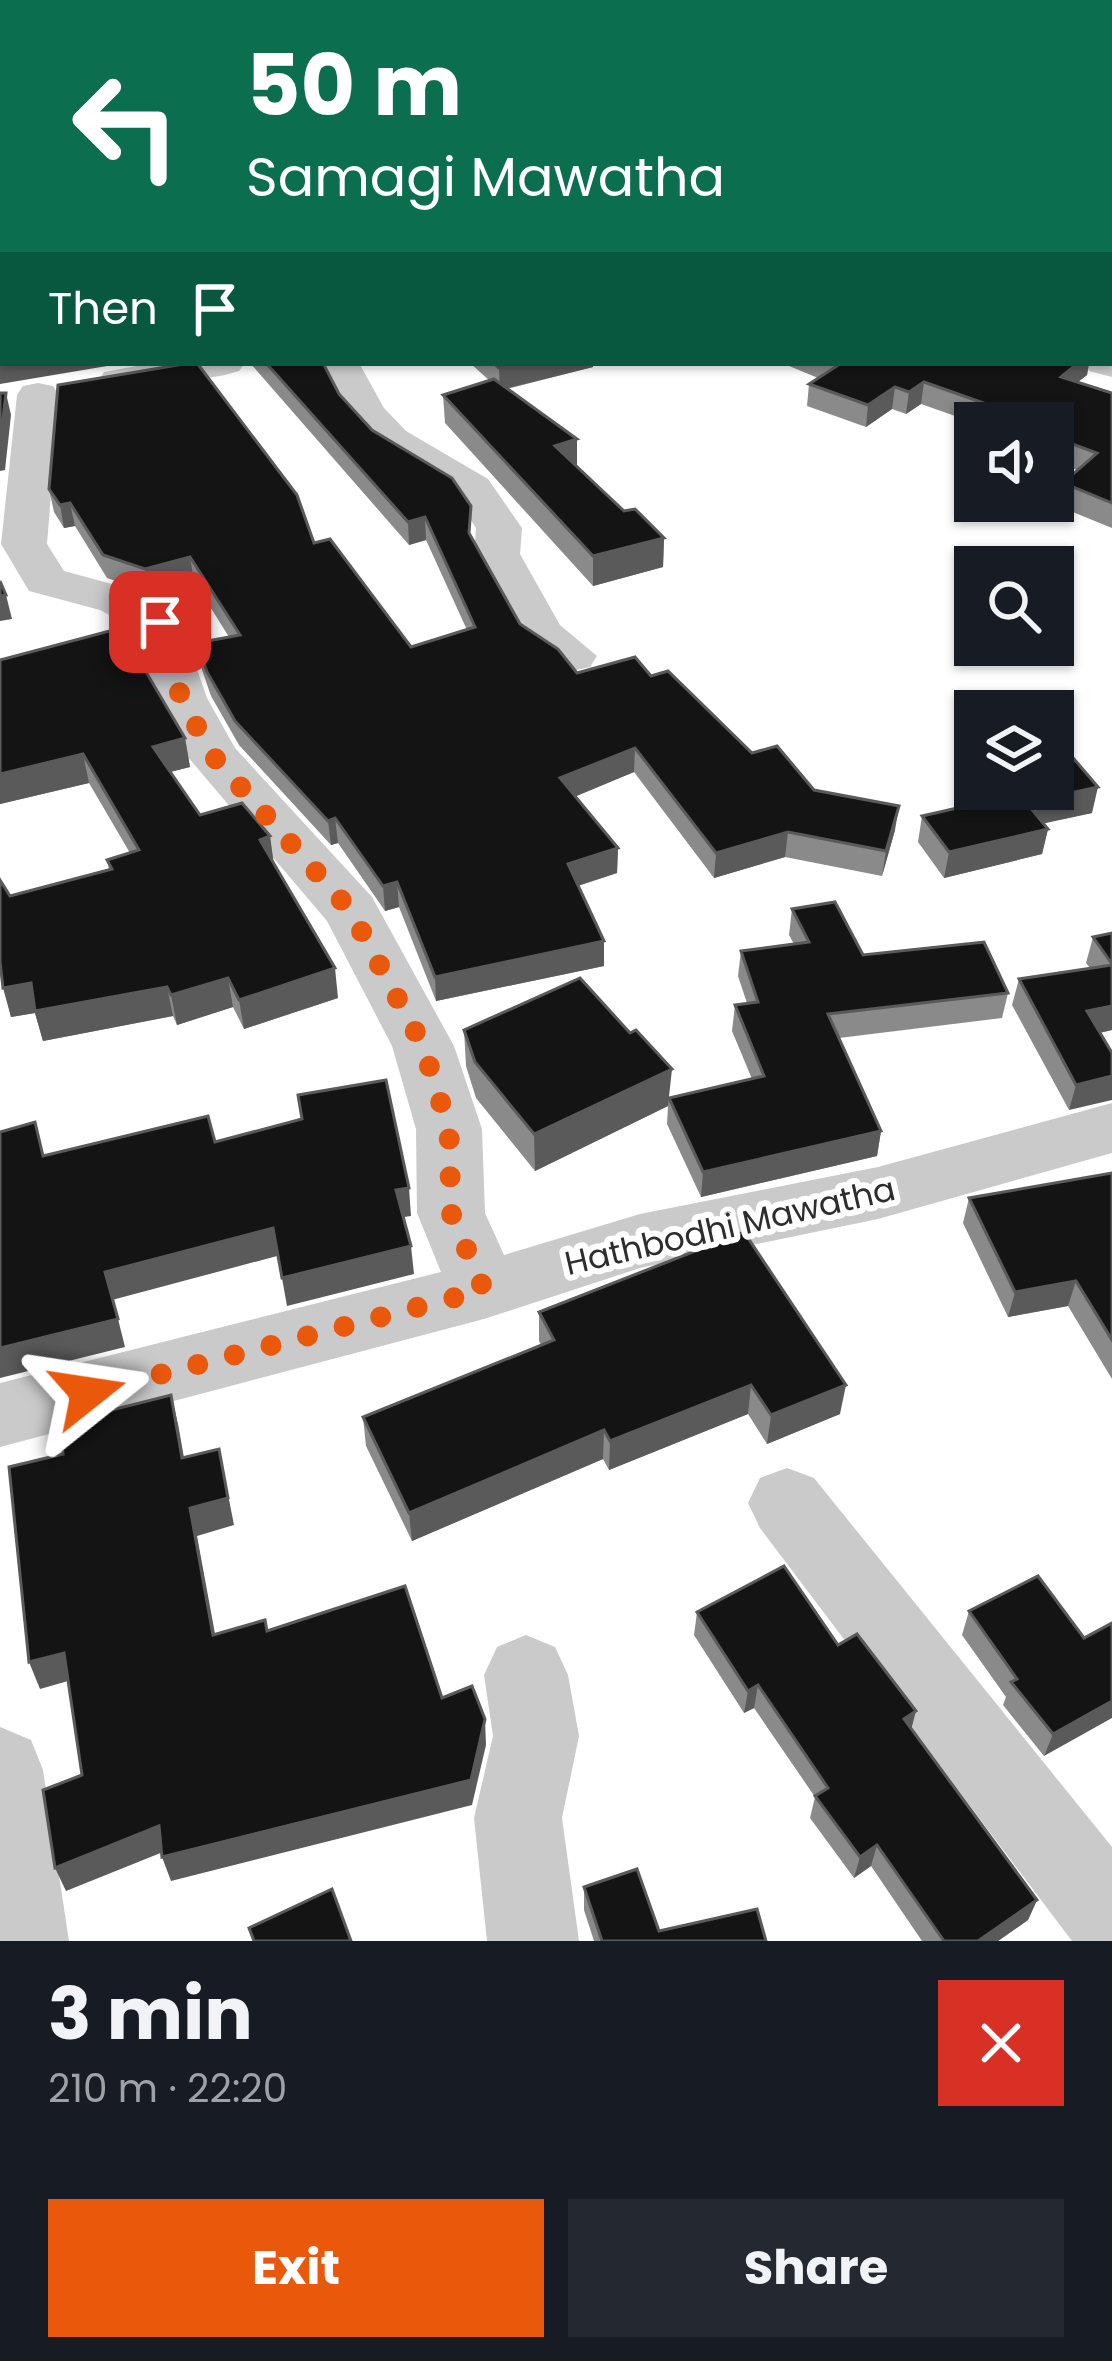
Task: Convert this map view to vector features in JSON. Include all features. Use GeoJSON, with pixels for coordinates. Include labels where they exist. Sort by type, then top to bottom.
{"type":"FeatureCollection","features":[{"type":"Feature","properties":{"kind":"street"},"geometry":{"type":"LineString","coordinates":[[207,366],[19,398],[24,544],[46,580],[117,600],[160,622],[181,698],[213,756],[350,910],[423,1046],[449,1129],[451,1213],[484,1290]]}},
{"type":"Feature","properties":{"kind":"street"},"geometry":{"type":"LineString","coordinates":[[341,366],[366,414],[391,440],[472,488],[499,528],[497,554],[540,634],[572,656]]}},
{"type":"Feature","properties":{"kind":"street","name":"Hathbodhi Mawatha"},"geometry":{"type":"LineString","coordinates":[[0,1415],[484,1290],[640,1240],[878,1192],[1112,1128]]}},
{"type":"Feature","properties":{"kind":"street"},"geometry":{"type":"LineString","coordinates":[[788,1503],[1100,1883]]}},
{"type":"Feature","properties":{"kind":"street"},"geometry":{"type":"LineString","coordinates":[[526,1675],[536,1736],[518,1818],[532,1941]]}},
{"type":"Feature","properties":{"kind":"street"},"geometry":{"type":"LineString","coordinates":[[0,1770],[23,1941]]}},
{"type":"Feature","properties":{"kind":"building"},"geometry":{"type":"Polygon","coordinates":[[[172,366],[199,366],[297,495],[314,543],[330,539],[411,647],[475,627],[425,517],[408,522],[269,366],[325,366],[339,394],[372,430],[452,478],[471,506],[469,533],[520,624],[558,649],[577,673],[635,657],[651,676],[668,671],[752,753],[777,746],[814,790],[899,806],[886,851],[788,832],[716,853],[635,748],[560,778],[618,848],[568,864],[604,941],[435,977],[397,882],[383,886],[335,818],[328,821],[235,721],[207,672],[197,643],[240,635],[190,557],[145,569],[103,555],[70,503],[60,505],[49,489],[58,385],[172,366]]]}},
{"type":"Feature","properties":{"kind":"building"},"geometry":{"type":"Polygon","coordinates":[[[837,366],[1074,366],[1061,377],[1112,393],[1112,503],[1074,487],[1074,473],[1097,453],[1074,445],[1074,402],[981,402],[924,382],[909,392],[895,387],[868,405],[809,384],[837,366]]]}},
{"type":"Feature","properties":{"kind":"building"},"geometry":{"type":"Polygon","coordinates":[[[494,379],[577,439],[555,446],[624,511],[635,509],[664,538],[593,556],[443,395],[494,379]]]}},
{"type":"Feature","properties":{"kind":"building"},"geometry":{"type":"Polygon","coordinates":[[[0,393],[6,393],[0,445],[0,393]]]}},
{"type":"Feature","properties":{"kind":"building"},"geometry":{"type":"Polygon","coordinates":[[[132,625],[146,672],[185,738],[153,747],[200,815],[242,803],[270,836],[260,840],[335,968],[239,1000],[228,978],[171,995],[167,987],[35,1011],[31,983],[3,988],[0,880],[10,896],[112,869],[107,860],[139,850],[83,754],[0,774],[0,660],[132,625]]]}},
{"type":"Feature","properties":{"kind":"building"},"geometry":{"type":"Polygon","coordinates":[[[1074,759],[1098,787],[1074,792],[1074,759]]]}},
{"type":"Feature","properties":{"kind":"building"},"geometry":{"type":"Polygon","coordinates":[[[954,809],[1032,810],[1048,829],[949,852],[922,816],[954,809]]]}},
{"type":"Feature","properties":{"kind":"building"},"geometry":{"type":"Polygon","coordinates":[[[835,902],[863,955],[984,942],[1008,993],[828,1014],[881,1131],[703,1172],[669,1098],[764,1076],[735,1005],[758,1002],[741,951],[809,942],[792,909],[835,902]]]}},
{"type":"Feature","properties":{"kind":"building"},"geometry":{"type":"Polygon","coordinates":[[[1112,933],[1112,964],[1093,937],[1112,933]]]}},
{"type":"Feature","properties":{"kind":"building"},"geometry":{"type":"Polygon","coordinates":[[[1112,965],[1112,1006],[1087,1011],[1112,1053],[1112,1076],[1076,1085],[1019,979],[1112,965]]]}},
{"type":"Feature","properties":{"kind":"building"},"geometry":{"type":"Polygon","coordinates":[[[580,978],[630,1033],[636,1030],[672,1069],[534,1134],[475,1062],[464,1030],[580,978]]]}},
{"type":"Feature","properties":{"kind":"building"},"geometry":{"type":"Polygon","coordinates":[[[386,1080],[409,1188],[396,1190],[411,1246],[282,1278],[273,1228],[105,1272],[118,1319],[0,1348],[0,1132],[35,1122],[43,1156],[208,1116],[215,1142],[302,1119],[298,1095],[386,1080]]]}},
{"type":"Feature","properties":{"kind":"building"},"geometry":{"type":"Polygon","coordinates":[[[1112,1173],[1112,1340],[1076,1281],[1015,1292],[969,1198],[1112,1173]]]}},
{"type":"Feature","properties":{"kind":"building"},"geometry":{"type":"Polygon","coordinates":[[[744,1232],[846,1385],[771,1415],[751,1385],[610,1441],[604,1430],[409,1513],[363,1417],[554,1340],[539,1312],[744,1232]]]}},
{"type":"Feature","properties":{"kind":"building"},"geometry":{"type":"Polygon","coordinates":[[[171,1395],[182,1458],[219,1449],[228,1498],[190,1508],[213,1635],[265,1620],[267,1631],[405,1586],[442,1698],[472,1686],[485,1719],[471,1780],[162,1857],[159,1826],[55,1868],[43,1790],[82,1775],[64,1653],[29,1662],[9,1467],[63,1454],[60,1423],[171,1395]]]}},
{"type":"Feature","properties":{"kind":"building"},"geometry":{"type":"Polygon","coordinates":[[[784,1566],[838,1645],[857,1634],[916,1711],[904,1719],[1037,1900],[978,1941],[944,1941],[877,1845],[860,1857],[815,1796],[828,1788],[758,1685],[748,1691],[697,1612],[784,1566]]]}},
{"type":"Feature","properties":{"kind":"building"},"geometry":{"type":"Polygon","coordinates":[[[1038,1576],[1084,1638],[1112,1623],[1112,1701],[1053,1734],[1011,1682],[1017,1679],[969,1611],[1038,1576]]]}},
{"type":"Feature","properties":{"kind":"building"},"geometry":{"type":"Polygon","coordinates":[[[637,1869],[659,1931],[757,1909],[766,1941],[602,1941],[584,1887],[637,1869]]]}},
{"type":"Feature","properties":{"kind":"building"},"geometry":{"type":"Polygon","coordinates":[[[332,1889],[351,1941],[254,1941],[249,1928],[332,1889]]]}},
{"type":"Feature","properties":{"kind":"route"},"geometry":{"type":"LineString","coordinates":[[88,1393],[484,1290],[451,1213],[449,1129],[423,1046],[350,910],[213,756],[181,698],[160,622]]}}]}
